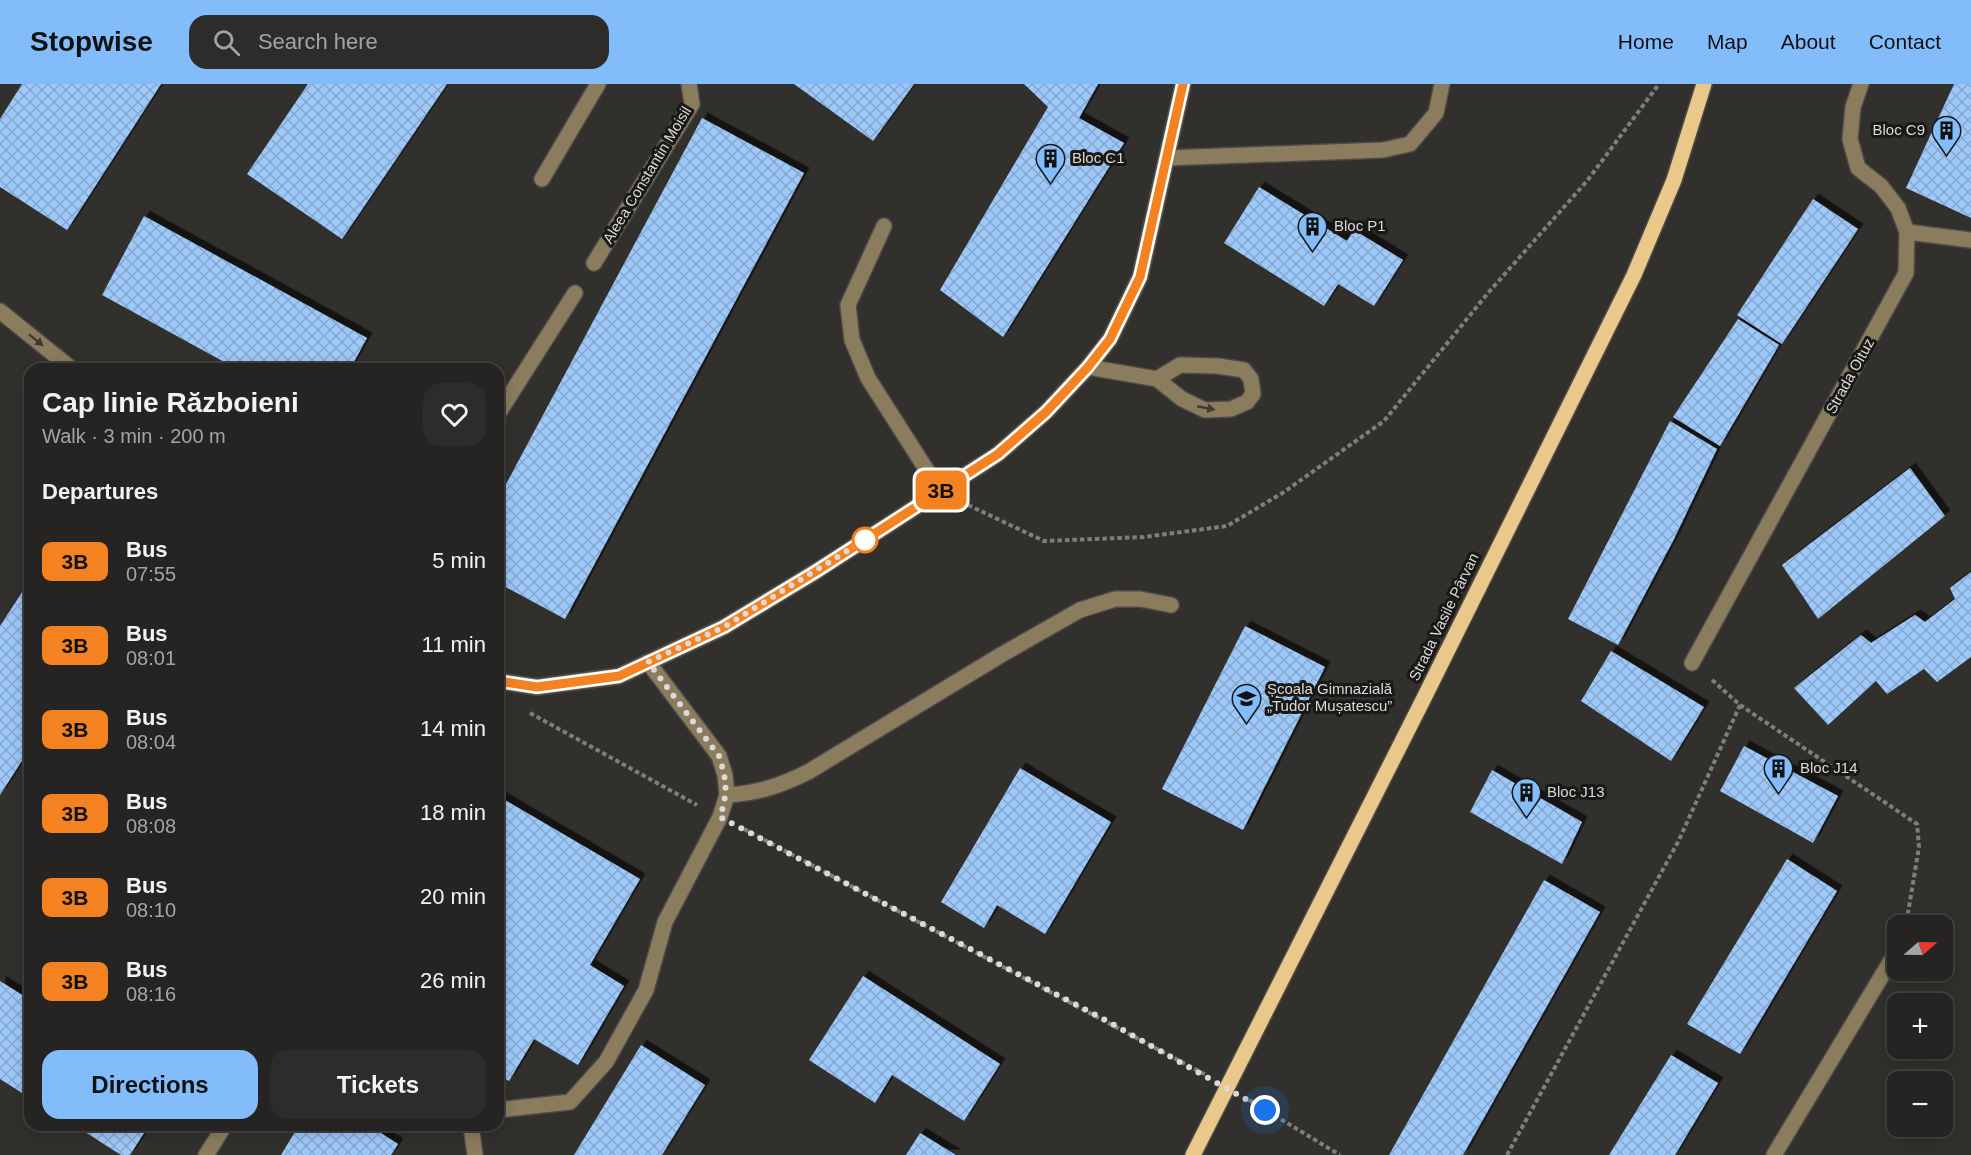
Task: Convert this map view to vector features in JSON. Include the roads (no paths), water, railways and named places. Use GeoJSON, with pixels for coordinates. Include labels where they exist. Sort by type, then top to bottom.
{"type":"FeatureCollection","features":[{"type":"Feature","properties":{"kind":"main road","name":"Strada Vasile Pârvan"},"geometry":{"type":"LineString","coordinates":[[1193,1155],[1634,275],[1674,180],[1704,84]]}},
{"type":"Feature","properties":{"kind":"street"},"geometry":{"type":"LineString","coordinates":[[542,179],[598,84]]}},
{"type":"Feature","properties":{"kind":"street","name":"Aleea Constantin Moisil"},"geometry":{"type":"LineString","coordinates":[[594,263],[692,104],[689,84]]}},
{"type":"Feature","properties":{"kind":"street"},"geometry":{"type":"LineString","coordinates":[[504,682],[537,687],[619,676],[724,627],[815,572],[998,454],[1046,412],[1088,367],[1110,339],[1140,277],[1184,84]]}},
{"type":"Feature","properties":{"kind":"street"},"geometry":{"type":"LineString","coordinates":[[1167,158],[1383,150],[1410,144],[1436,113],[1442,84]]}},
{"type":"Feature","properties":{"kind":"street","name":"Strada Oituz"},"geometry":{"type":"LineString","coordinates":[[1692,663],[1906,273],[1906,232],[1898,208],[1881,186],[1858,168],[1850,139],[1853,107],[1861,84]]}},
{"type":"Feature","properties":{"kind":"street"},"geometry":{"type":"LineString","coordinates":[[884,226],[848,305],[852,340],[868,378],[940,491]]}},
{"type":"Feature","properties":{"kind":"street"},"geometry":{"type":"LineString","coordinates":[[1906,232],[1971,240]]}},
{"type":"Feature","properties":{"kind":"street"},"geometry":{"type":"LineString","coordinates":[[504,405],[575,293]]}},
{"type":"Feature","properties":{"kind":"street"},"geometry":{"type":"LineString","coordinates":[[0,311],[65,363]]}},
{"type":"Feature","properties":{"kind":"street"},"geometry":{"type":"LineString","coordinates":[[1088,367],[1157,379],[1182,399],[1205,410],[1231,409],[1247,402],[1253,394],[1251,379],[1244,370],[1233,368],[1180,365],[1157,379]]}},
{"type":"Feature","properties":{"kind":"street"},"geometry":{"type":"LineString","coordinates":[[727,795],[751,794],[779,786],[808,772],[1080,610],[1115,599],[1140,599],[1171,605]]}},
{"type":"Feature","properties":{"kind":"street"},"geometry":{"type":"LineString","coordinates":[[504,1109],[570,1102],[606,1062],[646,990],[665,922],[720,817],[727,795],[725,775],[719,756],[648,662]]}},
{"type":"Feature","properties":{"kind":"street"},"geometry":{"type":"LineString","coordinates":[[1774,1155],[1887,967]]}},
{"type":"Feature","properties":{"kind":"street"},"geometry":{"type":"LineString","coordinates":[[206,1155],[221,1131]]}},
{"type":"Feature","properties":{"kind":"street"},"geometry":{"type":"LineString","coordinates":[[472,1131],[475,1155]]}},
{"type":"Feature","properties":{"kind":"place","name":"Bloc C9"},"geometry":{"type":"Point","coordinates":[1946,156]}},
{"type":"Feature","properties":{"kind":"place","name":"Bloc C1"},"geometry":{"type":"Point","coordinates":[1051,184]}},
{"type":"Feature","properties":{"kind":"place","name":"Bloc P1"},"geometry":{"type":"Point","coordinates":[1313,252]}},
{"type":"Feature","properties":{"kind":"place","name":"Școala Gimnazială „Tudor Mușatescu”"},"geometry":{"type":"Point","coordinates":[1246,724]}},
{"type":"Feature","properties":{"kind":"place","name":"Bloc J14"},"geometry":{"type":"Point","coordinates":[1779,794]}},
{"type":"Feature","properties":{"kind":"place","name":"Bloc J13"},"geometry":{"type":"Point","coordinates":[1526,818]}}]}
